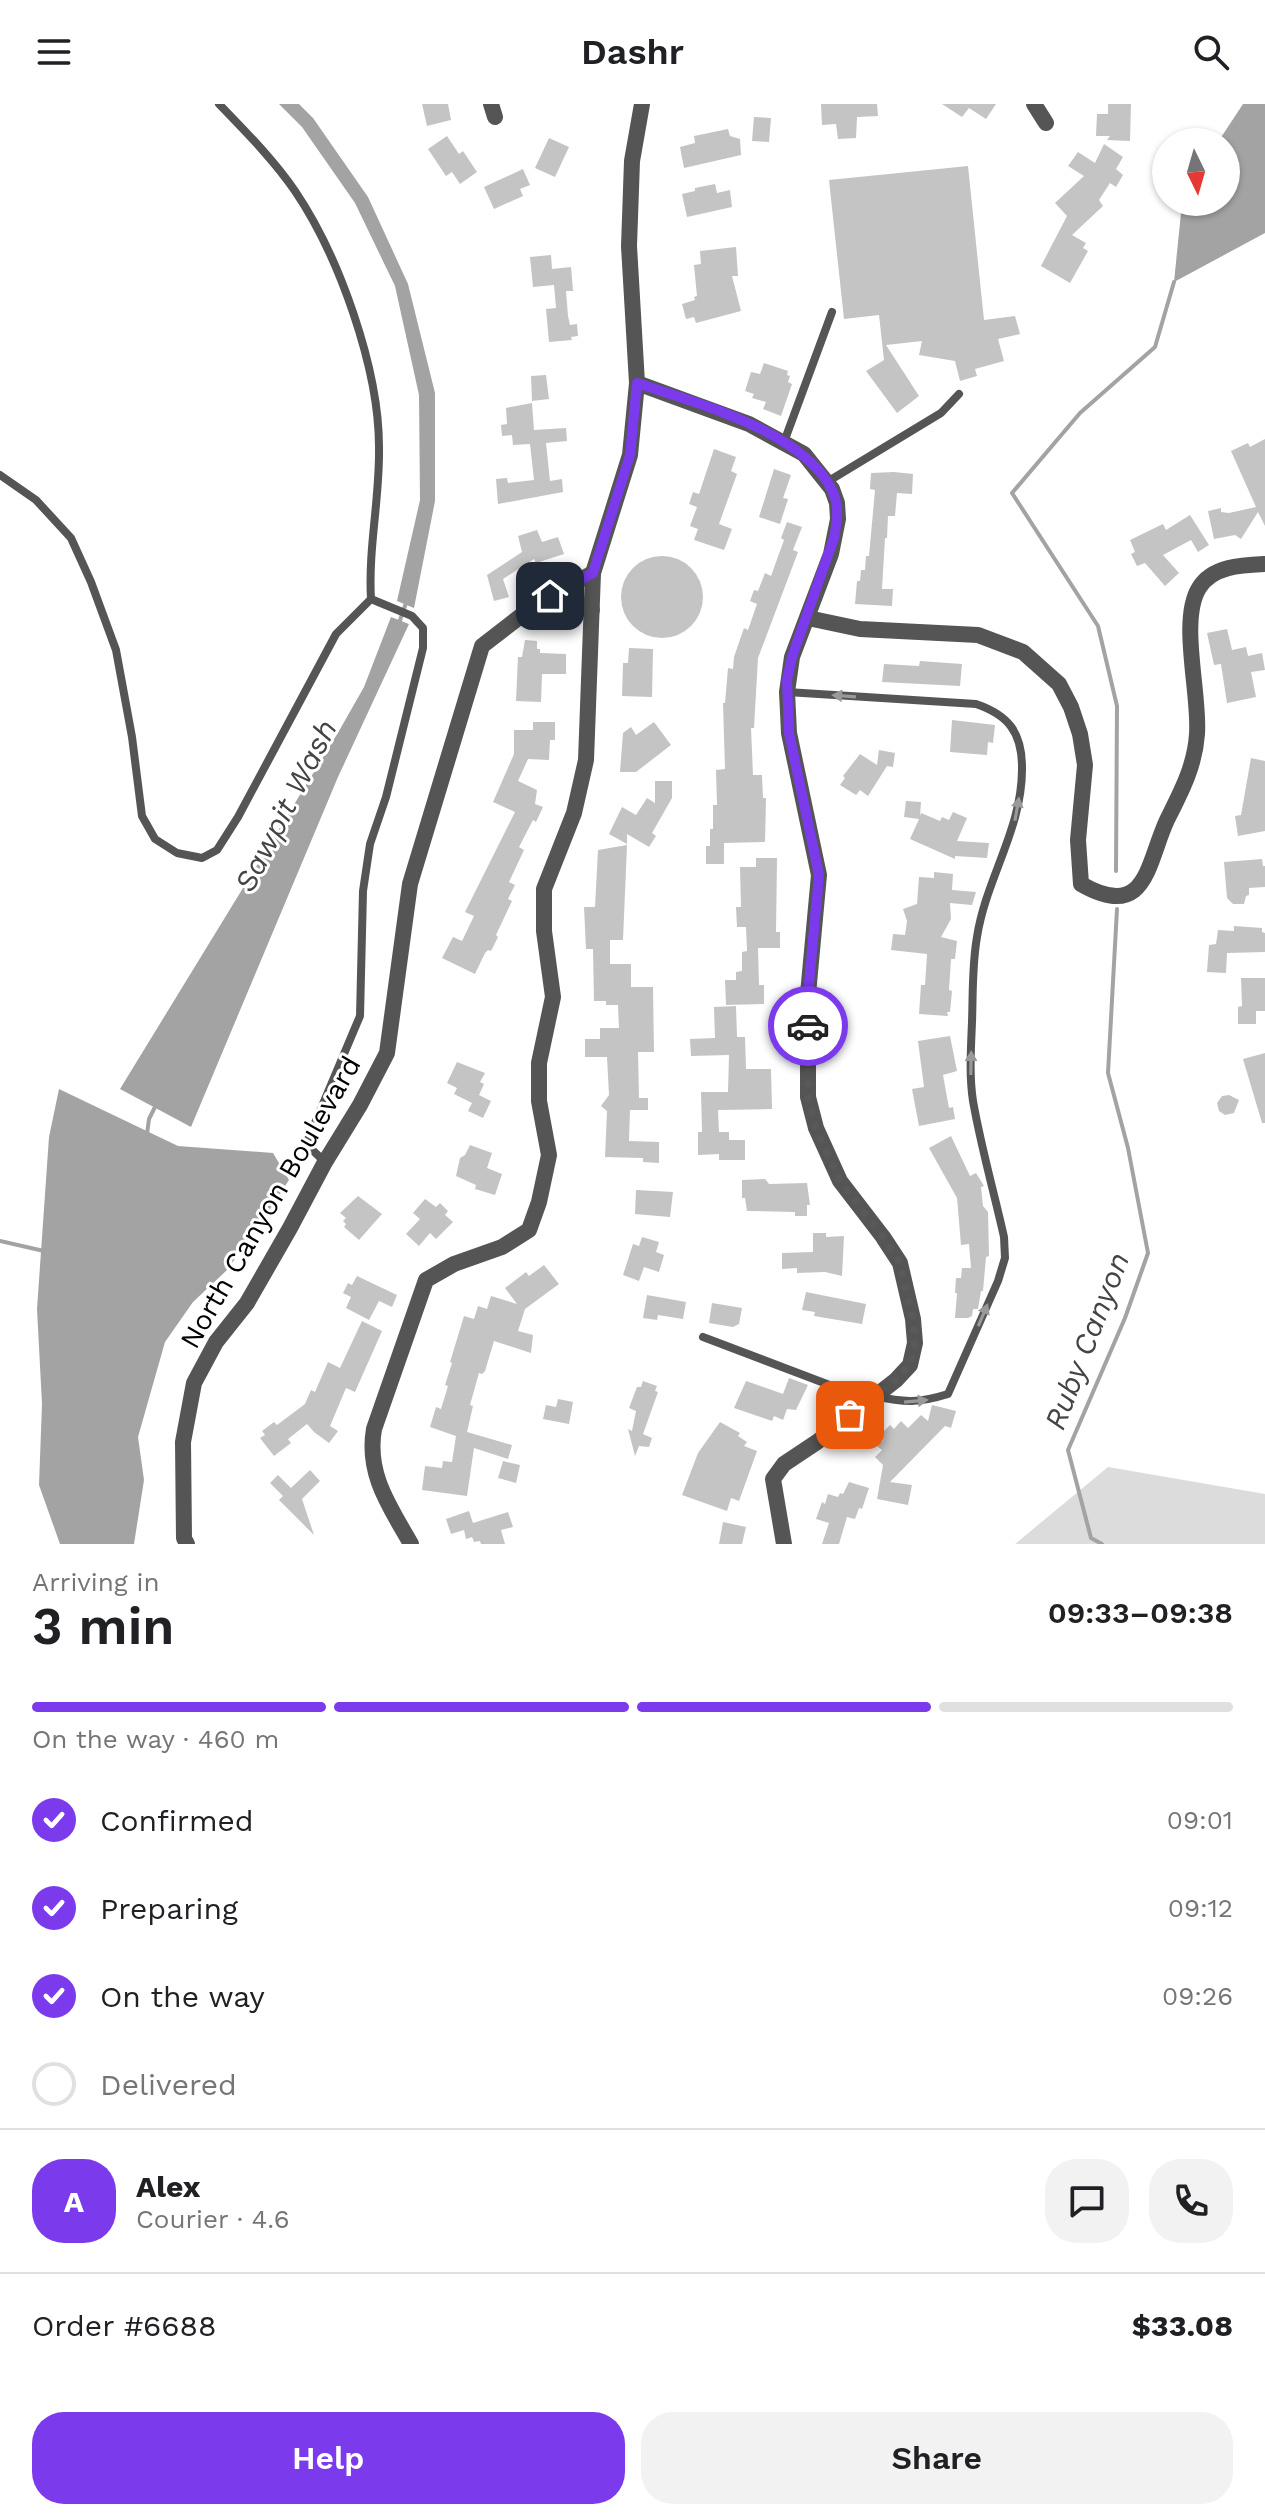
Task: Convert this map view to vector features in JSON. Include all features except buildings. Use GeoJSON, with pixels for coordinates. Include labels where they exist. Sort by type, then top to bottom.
{"type":"FeatureCollection","features":[{"type":"Feature","properties":{"kind":"street"},"geometry":{"type":"LineString","coordinates":[[411,1544],[378,1484],[371,1448],[374,1429],[426,1280],[454,1264],[502,1247],[529,1230],[539,1202],[549,1155],[539,1101],[539,1063],[553,997],[544,931],[544,889],[574,813],[586,760],[593,573],[630,455],[637,383],[629,246],[632,161],[642,104]]}},
{"type":"Feature","properties":{"kind":"street"},"geometry":{"type":"LineString","coordinates":[[1034,104],[1046,123]]}},
{"type":"Feature","properties":{"kind":"street"},"geometry":{"type":"LineString","coordinates":[[637,383],[711,408],[784,442],[804,454],[827,482],[837,503],[838,519],[831,554],[792,657],[787,692],[789,733],[819,875],[808,994],[808,1097],[816,1128],[840,1181],[900,1263],[913,1319],[915,1343],[910,1365],[896,1380],[784,1464],[773,1479],[784,1544]]}},
{"type":"Feature","properties":{"kind":"street"},"geometry":{"type":"LineString","coordinates":[[808,618],[860,629],[978,635],[1023,652],[1059,684],[1080,734],[1085,765],[1078,840],[1081,884],[1109,897],[1121,896],[1142,882],[1150,869],[1165,824],[1182,793],[1196,752],[1198,694],[1190,643],[1197,590],[1206,579],[1225,568],[1265,564]]}},
{"type":"Feature","properties":{"kind":"street","name":"North Canyon Boulevard"},"geometry":{"type":"LineString","coordinates":[[187,1544],[183,1442],[194,1383],[216,1342],[254,1291],[387,1053],[410,884],[482,646],[535,605],[593,573]]}},
{"type":"Feature","properties":{"kind":"street"},"geometry":{"type":"LineString","coordinates":[[550,596],[567,598],[592,610]]}},
{"type":"Feature","properties":{"kind":"lane"},"geometry":{"type":"LineString","coordinates":[[0,475],[36,500],[71,538],[91,582],[116,650],[142,816],[155,839],[177,853],[202,858],[217,850],[238,817],[336,634],[371,599],[369,563],[376,519],[380,445],[372,389],[357,322],[330,255],[295,191],[255,140],[219,104]]}},
{"type":"Feature","properties":{"kind":"lane"},"geometry":{"type":"LineString","coordinates":[[784,442],[832,312]]}},
{"type":"Feature","properties":{"kind":"lane"},"geometry":{"type":"LineString","coordinates":[[827,482],[941,413],[959,394]]}},
{"type":"Feature","properties":{"kind":"lane"},"geometry":{"type":"LineString","coordinates":[[325,1162],[306,1144],[360,1016],[363,891],[370,844],[386,797],[423,648],[423,628],[412,616],[371,599]]}},
{"type":"Feature","properties":{"kind":"lane"},"geometry":{"type":"LineString","coordinates":[[703,1337],[872,1398],[905,1403],[927,1400],[948,1394],[998,1281],[1005,1258],[1004,1237],[970,1075],[977,936],[1015,823],[1022,765],[1017,738],[1010,724],[996,711],[976,704],[787,692]]}},
{"type":"Feature","properties":{"kind":"shaded area"},"geometry":{"type":"Polygon","coordinates":[[[279,104],[299,104],[313,118],[368,197],[408,284],[435,393],[435,501],[414,608],[397,601],[420,500],[419,395],[395,286],[355,203],[302,127],[279,104]]]}},
{"type":"Feature","properties":{"kind":"shaded area"},"geometry":{"type":"Polygon","coordinates":[[[1243,104],[1265,104],[1265,233],[1174,282],[1181,216],[1240,216],[1240,128],[1227,128],[1243,104]]]}},
{"type":"Feature","properties":{"kind":"shaded area"},"geometry":{"type":"Polygon","coordinates":[[[391,617],[409,624],[338,777],[191,1127],[120,1089],[339,731],[364,687],[391,617]]]}},
{"type":"Feature","properties":{"kind":"shaded area"},"geometry":{"type":"Polygon","coordinates":[[[59,1089],[178,1146],[273,1153],[289,1180],[226,1271],[193,1302],[165,1342],[138,1437],[144,1480],[134,1544],[60,1544],[39,1485],[42,1404],[37,1309],[49,1137],[59,1089]]]}},
{"type":"Feature","properties":{"kind":"shaded area"},"geometry":{"type":"Polygon","coordinates":[[[1108,1467],[1265,1494],[1265,1544],[1015,1544],[1108,1467]]]}},
{"type":"Feature","properties":{"kind":"waterway"},"geometry":{"type":"LineString","coordinates":[[1116,871],[1117,706],[1098,626],[1012,493],[1080,413],[1155,347],[1174,282]]}},
{"type":"Feature","properties":{"kind":"waterway","name":"Sawpit Wash"},"geometry":{"type":"LineString","coordinates":[[398,626],[407,600]]}},
{"type":"Feature","properties":{"kind":"waterway","name":"Ruby Canyon"},"geometry":{"type":"LineString","coordinates":[[1102,1544],[1091,1538],[1068,1450],[1125,1318],[1148,1253],[1128,1148],[1108,1073],[1117,909]]}},
{"type":"Feature","properties":{"kind":"waterway","name":"Sawpit Wash"},"geometry":{"type":"LineString","coordinates":[[147,1134],[149,1119],[156,1105]]}},
{"type":"Feature","properties":{"kind":"waterway"},"geometry":{"type":"LineString","coordinates":[[0,1241],[44,1251]]}},
{"type":"Feature","properties":{"kind":"way so far"},"geometry":{"type":"LineString","coordinates":[[808,1026],[808,1097],[816,1128],[840,1181],[900,1263],[913,1319],[915,1343],[910,1365],[896,1380],[850,1415]]}},
{"type":"Feature","properties":{"kind":"route"},"geometry":{"type":"LineString","coordinates":[[550,596],[593,573],[630,455],[637,383],[749,424],[804,454],[832,489],[838,519],[831,554],[792,657],[787,680],[789,733],[819,875],[808,1026]]}}]}
